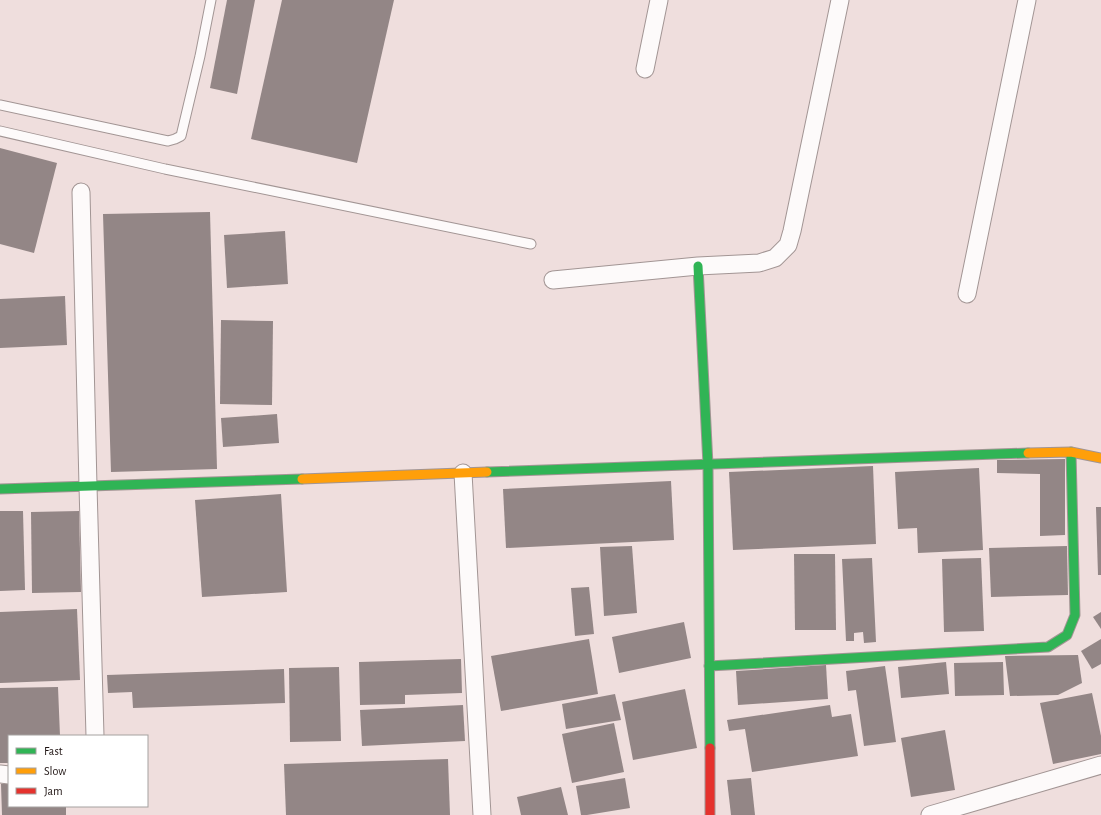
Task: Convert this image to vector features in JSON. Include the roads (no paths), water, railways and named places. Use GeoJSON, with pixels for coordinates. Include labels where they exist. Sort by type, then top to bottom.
{"type":"FeatureCollection","features":[{"type":"Feature","properties":{"kind":"street"},"geometry":{"type":"LineString","coordinates":[[645,69],[659,0]]}},
{"type":"Feature","properties":{"kind":"street"},"geometry":{"type":"LineString","coordinates":[[553,280],[698,266],[759,263],[775,258],[788,245],[792,231],[840,0]]}},
{"type":"Feature","properties":{"kind":"street"},"geometry":{"type":"LineString","coordinates":[[967,294],[1027,0]]}},
{"type":"Feature","properties":{"kind":"street"},"geometry":{"type":"LineString","coordinates":[[81,192],[95,735]]}},
{"type":"Feature","properties":{"kind":"street"},"geometry":{"type":"LineString","coordinates":[[698,266],[708,466],[710,815]]}},
{"type":"Feature","properties":{"kind":"street"},"geometry":{"type":"LineString","coordinates":[[0,489],[708,466],[1071,452],[1101,458]]}},
{"type":"Feature","properties":{"kind":"street"},"geometry":{"type":"LineString","coordinates":[[709,666],[1048,647],[1067,635],[1075,615],[1071,452]]}},
{"type":"Feature","properties":{"kind":"street"},"geometry":{"type":"LineString","coordinates":[[463,473],[482,815]]}},
{"type":"Feature","properties":{"kind":"street"},"geometry":{"type":"LineString","coordinates":[[930,815],[957,811],[1101,765]]}},
{"type":"Feature","properties":{"kind":"lane"},"geometry":{"type":"LineString","coordinates":[[0,105],[168,141],[175,139],[181,136],[200,56],[211,0]]}},
{"type":"Feature","properties":{"kind":"lane"},"geometry":{"type":"LineString","coordinates":[[0,131],[165,169],[531,244]]}}]}
